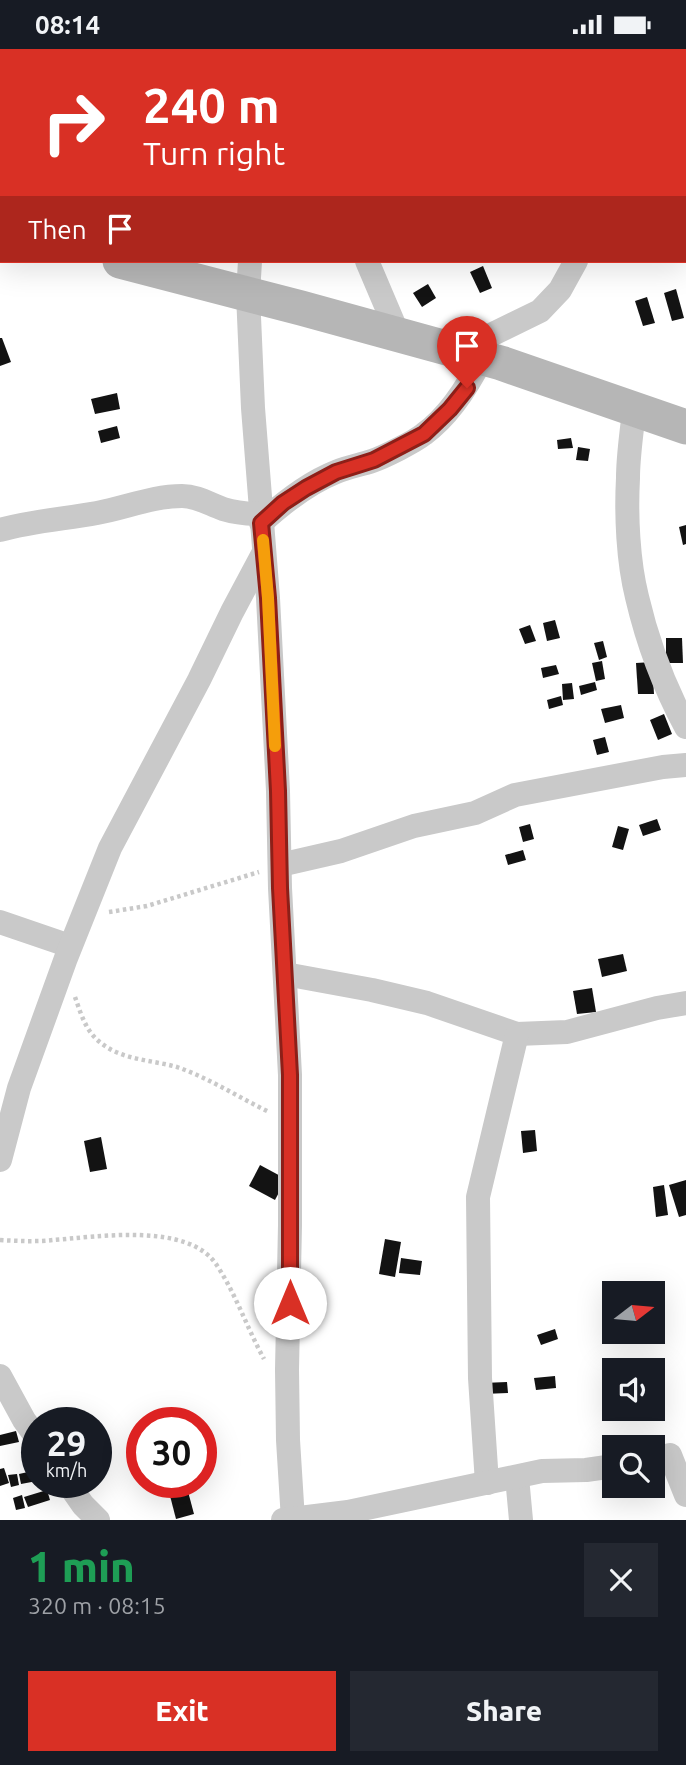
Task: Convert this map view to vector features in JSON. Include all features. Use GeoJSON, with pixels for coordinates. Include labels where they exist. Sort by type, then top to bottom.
{"type":"FeatureCollection","features":[{"type":"Feature","properties":{"kind":"street"},"geometry":{"type":"LineString","coordinates":[[136,263],[249,277],[398,334],[501,363],[686,427]]}},
{"type":"Feature","properties":{"kind":"street"},"geometry":{"type":"LineString","coordinates":[[368,263],[398,334]]}},
{"type":"Feature","properties":{"kind":"street"},"geometry":{"type":"LineString","coordinates":[[470,355],[540,311],[560,290],[575,263]]}},
{"type":"Feature","properties":{"kind":"street"},"geometry":{"type":"LineString","coordinates":[[249,277],[253,408],[268,598],[290,1075],[287,1370],[290,1520],[348,1511],[542,1471],[602,1468]]}},
{"type":"Feature","properties":{"kind":"street"},"geometry":{"type":"LineString","coordinates":[[0,530],[166,497],[185,496],[261,518],[336,472],[374,460],[424,434],[467,388],[470,355]]}},
{"type":"Feature","properties":{"kind":"street"},"geometry":{"type":"LineString","coordinates":[[634,409],[628,479],[630,547],[636,596],[653,649],[686,727]]}},
{"type":"Feature","properties":{"kind":"street"},"geometry":{"type":"LineString","coordinates":[[0,1160],[19,1088],[67,955],[110,848],[264,552]]}},
{"type":"Feature","properties":{"kind":"street"},"geometry":{"type":"LineString","coordinates":[[280,865],[341,851],[414,826],[475,813],[515,795],[686,765]]}},
{"type":"Feature","properties":{"kind":"street"},"geometry":{"type":"LineString","coordinates":[[0,922],[67,955]]}},
{"type":"Feature","properties":{"kind":"street"},"geometry":{"type":"LineString","coordinates":[[285,974],[427,1003],[517,1034],[567,1032],[686,1003]]}},
{"type":"Feature","properties":{"kind":"street"},"geometry":{"type":"LineString","coordinates":[[487,1483],[480,1378],[478,1197],[517,1034]]}},
{"type":"Feature","properties":{"kind":"street"},"geometry":{"type":"LineString","coordinates":[[0,1376],[21,1414]]}},
{"type":"Feature","properties":{"kind":"street"},"geometry":{"type":"LineString","coordinates":[[670,1454],[686,1495]]}},
{"type":"Feature","properties":{"kind":"street"},"geometry":{"type":"LineString","coordinates":[[517,1477],[521,1520]]}},
{"type":"Feature","properties":{"kind":"street"},"geometry":{"type":"LineString","coordinates":[[78,1498],[99,1520]]}},
{"type":"Feature","properties":{"kind":"path"},"geometry":{"type":"LineString","coordinates":[[84,912],[107,912],[147,906],[280,865]]}},
{"type":"Feature","properties":{"kind":"path"},"geometry":{"type":"LineString","coordinates":[[67,955],[87,1028],[101,1043],[120,1053],[176,1067],[212,1081],[289,1123]]}},
{"type":"Feature","properties":{"kind":"path"},"geometry":{"type":"LineString","coordinates":[[0,1240],[51,1240],[106,1234],[173,1239],[200,1248],[215,1262],[267,1363],[275,1370],[287,1370]]}},
{"type":"Feature","properties":{"kind":"building"},"geometry":{"type":"Polygon","coordinates":[[[483,266],[492,288],[480,293],[470,272],[483,266]]]}},
{"type":"Feature","properties":{"kind":"building"},"geometry":{"type":"Polygon","coordinates":[[[428,284],[436,298],[422,307],[413,293],[428,284]]]}},
{"type":"Feature","properties":{"kind":"building"},"geometry":{"type":"Polygon","coordinates":[[[676,289],[684,318],[672,321],[664,293],[676,289]]]}},
{"type":"Feature","properties":{"kind":"building"},"geometry":{"type":"Polygon","coordinates":[[[647,297],[655,323],[643,326],[635,301],[647,297]]]}},
{"type":"Feature","properties":{"kind":"building"},"geometry":{"type":"Polygon","coordinates":[[[0,338],[11,362],[0,366],[0,338]]]}},
{"type":"Feature","properties":{"kind":"building"},"geometry":{"type":"Polygon","coordinates":[[[117,393],[120,409],[95,414],[91,399],[117,393]]]}},
{"type":"Feature","properties":{"kind":"building"},"geometry":{"type":"Polygon","coordinates":[[[117,426],[120,438],[101,443],[98,431],[117,426]]]}},
{"type":"Feature","properties":{"kind":"building"},"geometry":{"type":"Polygon","coordinates":[[[571,438],[573,448],[558,449],[557,440],[571,438]]]}},
{"type":"Feature","properties":{"kind":"building"},"geometry":{"type":"Polygon","coordinates":[[[578,447],[590,449],[588,461],[576,460],[578,447]]]}},
{"type":"Feature","properties":{"kind":"building"},"geometry":{"type":"Polygon","coordinates":[[[686,525],[686,544],[683,545],[679,527],[686,525]]]}},
{"type":"Feature","properties":{"kind":"building"},"geometry":{"type":"Polygon","coordinates":[[[555,620],[560,638],[547,641],[543,623],[555,620]]]}},
{"type":"Feature","properties":{"kind":"building"},"geometry":{"type":"Polygon","coordinates":[[[530,625],[536,641],[525,644],[519,629],[530,625]]]}},
{"type":"Feature","properties":{"kind":"building"},"geometry":{"type":"Polygon","coordinates":[[[666,638],[682,638],[683,663],[666,663],[666,638]]]}},
{"type":"Feature","properties":{"kind":"building"},"geometry":{"type":"Polygon","coordinates":[[[603,641],[607,657],[599,660],[594,643],[603,641]]]}},
{"type":"Feature","properties":{"kind":"building"},"geometry":{"type":"Polygon","coordinates":[[[602,661],[605,679],[596,681],[592,663],[602,661]]]}},
{"type":"Feature","properties":{"kind":"building"},"geometry":{"type":"Polygon","coordinates":[[[652,662],[654,694],[638,694],[636,663],[652,662]]]}},
{"type":"Feature","properties":{"kind":"building"},"geometry":{"type":"Polygon","coordinates":[[[556,665],[559,674],[543,678],[541,668],[556,665]]]}},
{"type":"Feature","properties":{"kind":"building"},"geometry":{"type":"Polygon","coordinates":[[[595,682],[597,690],[581,695],[579,686],[595,682]]]}},
{"type":"Feature","properties":{"kind":"building"},"geometry":{"type":"Polygon","coordinates":[[[572,683],[574,699],[563,700],[562,684],[572,683]]]}},
{"type":"Feature","properties":{"kind":"building"},"geometry":{"type":"Polygon","coordinates":[[[561,696],[563,705],[549,709],[547,700],[561,696]]]}},
{"type":"Feature","properties":{"kind":"building"},"geometry":{"type":"Polygon","coordinates":[[[621,705],[624,718],[605,723],[601,709],[621,705]]]}},
{"type":"Feature","properties":{"kind":"building"},"geometry":{"type":"Polygon","coordinates":[[[664,714],[672,734],[658,740],[650,720],[664,714]]]}},
{"type":"Feature","properties":{"kind":"building"},"geometry":{"type":"Polygon","coordinates":[[[605,737],[609,752],[597,755],[593,740],[605,737]]]}},
{"type":"Feature","properties":{"kind":"building"},"geometry":{"type":"Polygon","coordinates":[[[657,819],[661,830],[643,836],[639,825],[657,819]]]}},
{"type":"Feature","properties":{"kind":"building"},"geometry":{"type":"Polygon","coordinates":[[[530,824],[534,839],[523,842],[519,827],[530,824]]]}},
{"type":"Feature","properties":{"kind":"building"},"geometry":{"type":"Polygon","coordinates":[[[618,826],[629,829],[623,850],[612,847],[618,826]]]}},
{"type":"Feature","properties":{"kind":"building"},"geometry":{"type":"Polygon","coordinates":[[[523,850],[526,860],[508,865],[505,855],[523,850]]]}},
{"type":"Feature","properties":{"kind":"building"},"geometry":{"type":"Polygon","coordinates":[[[623,954],[627,971],[602,977],[598,959],[623,954]]]}},
{"type":"Feature","properties":{"kind":"building"},"geometry":{"type":"Polygon","coordinates":[[[592,988],[596,1012],[577,1014],[573,991],[592,988]]]}},
{"type":"Feature","properties":{"kind":"building"},"geometry":{"type":"Polygon","coordinates":[[[535,1130],[537,1151],[523,1153],[521,1131],[535,1130]]]}},
{"type":"Feature","properties":{"kind":"building"},"geometry":{"type":"Polygon","coordinates":[[[101,1137],[107,1169],[90,1172],[84,1141],[101,1137]]]}},
{"type":"Feature","properties":{"kind":"building"},"geometry":{"type":"Polygon","coordinates":[[[260,1165],[286,1179],[275,1200],[249,1186],[260,1165]]]}},
{"type":"Feature","properties":{"kind":"building"},"geometry":{"type":"Polygon","coordinates":[[[686,1180],[686,1215],[679,1217],[669,1185],[686,1180]]]}},
{"type":"Feature","properties":{"kind":"building"},"geometry":{"type":"Polygon","coordinates":[[[664,1185],[668,1215],[656,1217],[653,1187],[664,1185]]]}},
{"type":"Feature","properties":{"kind":"building"},"geometry":{"type":"Polygon","coordinates":[[[385,1239],[401,1242],[395,1277],[379,1274],[385,1239]]]}},
{"type":"Feature","properties":{"kind":"building"},"geometry":{"type":"Polygon","coordinates":[[[401,1258],[422,1261],[420,1275],[399,1273],[401,1258]]]}},
{"type":"Feature","properties":{"kind":"building"},"geometry":{"type":"Polygon","coordinates":[[[555,1329],[558,1339],[541,1345],[537,1335],[555,1329]]]}},
{"type":"Feature","properties":{"kind":"building"},"geometry":{"type":"Polygon","coordinates":[[[555,1376],[556,1388],[536,1390],[534,1378],[555,1376]]]}},
{"type":"Feature","properties":{"kind":"building"},"geometry":{"type":"Polygon","coordinates":[[[507,1382],[508,1393],[483,1394],[483,1383],[507,1382]]]}},
{"type":"Feature","properties":{"kind":"building"},"geometry":{"type":"Polygon","coordinates":[[[16,1431],[19,1442],[0,1446],[0,1435],[16,1431]]]}},
{"type":"Feature","properties":{"kind":"building"},"geometry":{"type":"Polygon","coordinates":[[[4,1468],[9,1483],[0,1486],[0,1469],[4,1468]]]}},
{"type":"Feature","properties":{"kind":"building"},"geometry":{"type":"Polygon","coordinates":[[[17,1474],[19,1485],[11,1487],[8,1475],[17,1474]]]}},
{"type":"Feature","properties":{"kind":"building"},"geometry":{"type":"Polygon","coordinates":[[[21,1495],[25,1508],[16,1510],[13,1498],[21,1495]]]}},
{"type":"Feature","properties":{"kind":"building"},"geometry":{"type":"Polygon","coordinates":[[[24,1498],[49,1498],[50,1500],[28,1507],[24,1498]]]}},
{"type":"Feature","properties":{"kind":"building"},"geometry":{"type":"Polygon","coordinates":[[[171,1498],[190,1498],[194,1514],[176,1519],[171,1498]]]}},
{"type":"Feature","properties":{"kind":"slow traffic"},"geometry":{"type":"LineString","coordinates":[[263,540],[275,746]]}},
{"type":"Feature","properties":{"kind":"route"},"geometry":{"type":"LineString","coordinates":[[290,1303],[290,1075],[268,598],[261,523],[283,503],[306,488],[336,472],[374,460],[424,434],[467,388]]}}]}
